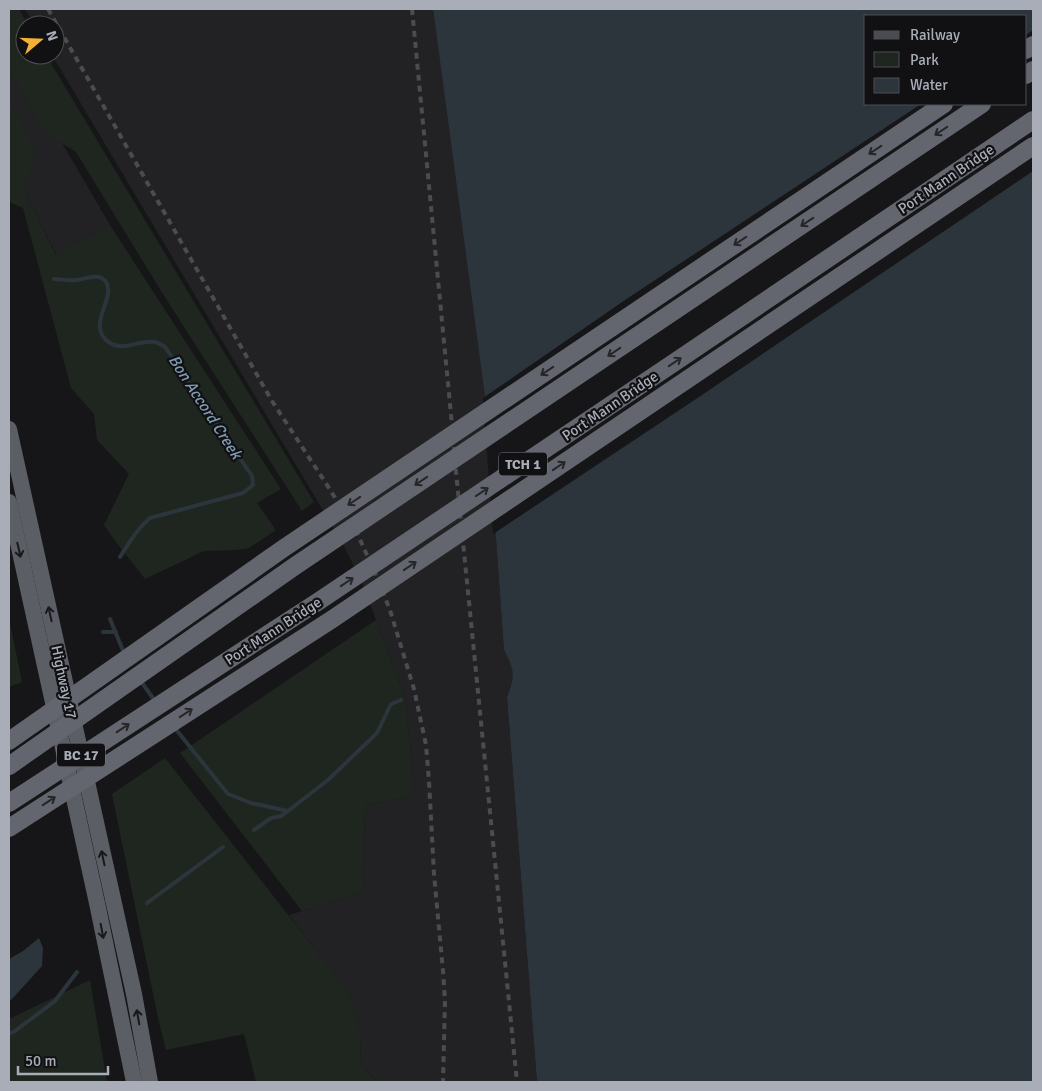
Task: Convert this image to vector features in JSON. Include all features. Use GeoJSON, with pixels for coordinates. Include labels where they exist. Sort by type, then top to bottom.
{"type":"FeatureCollection","features":[{"type":"Feature","properties":{"kind":"highway"},"geometry":{"type":"LineString","coordinates":[[9,741],[284,548],[943,105]]}},
{"type":"Feature","properties":{"kind":"highway","name":"TCH 1"},"geometry":{"type":"LineString","coordinates":[[9,766],[295,566],[981,105]]}},
{"type":"Feature","properties":{"kind":"highway","name":"Port Mann Bridge"},"geometry":{"type":"LineString","coordinates":[[9,802],[318,602],[1033,120]]}},
{"type":"Feature","properties":{"kind":"highway"},"geometry":{"type":"LineString","coordinates":[[9,828],[331,620],[1033,146]]}},
{"type":"Feature","properties":{"kind":"highway","name":"Highway 17"},"geometry":{"type":"LineString","coordinates":[[9,429],[134,994],[150,1082]]}},
{"type":"Feature","properties":{"kind":"highway","name":"Highway 17"},"geometry":{"type":"LineString","coordinates":[[9,502],[97,903],[134,1082]]}},
{"type":"Feature","properties":{"kind":"shaded area"},"geometry":{"type":"Polygon","coordinates":[[[25,9],[433,9],[487,412],[504,650],[511,663],[513,674],[507,697],[537,1082],[377,1082],[361,1065],[360,1039],[319,954],[289,915],[363,892],[365,805],[408,797],[413,777],[404,695],[363,585],[343,544],[58,65],[65,65],[65,15],[29,15],[25,9]]]}},
{"type":"Feature","properties":{"kind":"shaded area"},"geometry":{"type":"Polygon","coordinates":[[[9,52],[110,225],[57,256],[23,188],[9,154],[9,52]]]}},
{"type":"Feature","properties":{"kind":"green space"},"geometry":{"type":"Polygon","coordinates":[[[9,9],[19,9],[22,15],[15,15],[15,65],[52,65],[314,502],[302,511],[161,291],[76,152],[44,132],[9,67],[9,9]]]}},
{"type":"Feature","properties":{"kind":"green space"},"geometry":{"type":"Polygon","coordinates":[[[9,99],[36,153],[23,188],[56,255],[110,225],[281,489],[257,503],[276,530],[249,548],[204,551],[145,579],[104,525],[129,474],[97,440],[94,414],[71,388],[23,208],[9,202],[9,99]]]}},
{"type":"Feature","properties":{"kind":"green space"},"geometry":{"type":"Polygon","coordinates":[[[9,618],[22,682],[9,687],[9,618]]]}},
{"type":"Feature","properties":{"kind":"green space"},"geometry":{"type":"Polygon","coordinates":[[[376,620],[406,705],[413,777],[409,797],[365,805],[363,892],[302,911],[180,753],[376,620]]]}},
{"type":"Feature","properties":{"kind":"green space"},"geometry":{"type":"Polygon","coordinates":[[[165,758],[319,954],[350,997],[360,1039],[361,1065],[377,1082],[256,1082],[244,1034],[166,1050],[112,794],[165,758]]]}},
{"type":"Feature","properties":{"kind":"green space"},"geometry":{"type":"Polygon","coordinates":[[[90,980],[107,1082],[9,1082],[9,1019],[90,980]]]}},
{"type":"Feature","properties":{"kind":"water"},"geometry":{"type":"Polygon","coordinates":[[[433,9],[1033,9],[1033,1082],[537,1082],[507,697],[513,673],[504,650],[487,412],[433,9]]]}},
{"type":"Feature","properties":{"kind":"water"},"geometry":{"type":"Polygon","coordinates":[[[39,938],[43,948],[42,966],[9,1001],[9,959],[39,938]]]}},
{"type":"Feature","properties":{"kind":"pier"},"geometry":{"type":"Polygon","coordinates":[[[1033,30],[1033,171],[493,534],[483,398],[628,298],[919,105],[1027,105],[1027,34],[1033,30]]]}},
{"type":"Feature","properties":{"kind":"waterway","name":"Bon Accord Creek"},"geometry":{"type":"LineString","coordinates":[[54,279],[74,280],[93,277],[103,279],[108,289],[108,296],[100,320],[100,329],[103,336],[115,345],[126,346],[144,342],[156,342],[165,347],[252,476],[253,485],[243,493],[150,518],[137,531],[120,557]]}},
{"type":"Feature","properties":{"kind":"waterway","name":"Bon Accord Creek"},"geometry":{"type":"LineString","coordinates":[[110,619],[124,653]]}},
{"type":"Feature","properties":{"kind":"waterway"},"geometry":{"type":"LineString","coordinates":[[103,632],[116,632]]}},
{"type":"Feature","properties":{"kind":"waterway","name":"Bon Accord Creek"},"geometry":{"type":"LineString","coordinates":[[140,680],[155,701]]}},
{"type":"Feature","properties":{"kind":"waterway","name":"Bon Accord Creek"},"geometry":{"type":"LineString","coordinates":[[174,727],[228,794],[251,803],[288,811],[328,780],[377,733],[391,704],[401,700]]}},
{"type":"Feature","properties":{"kind":"waterway"},"geometry":{"type":"LineString","coordinates":[[254,830],[271,818],[281,816],[288,811]]}},
{"type":"Feature","properties":{"kind":"waterway"},"geometry":{"type":"LineString","coordinates":[[147,903],[223,847]]}},
{"type":"Feature","properties":{"kind":"waterway"},"geometry":{"type":"LineString","coordinates":[[9,1034],[55,1001],[77,972]]}},
{"type":"Feature","properties":{"kind":"railway"},"geometry":{"type":"LineString","coordinates":[[48,9],[272,401],[358,535],[390,610],[414,689],[426,745],[434,874],[445,1001],[443,1082]]}},
{"type":"Feature","properties":{"kind":"railway"},"geometry":{"type":"LineString","coordinates":[[412,9],[517,1082]]}}]}
